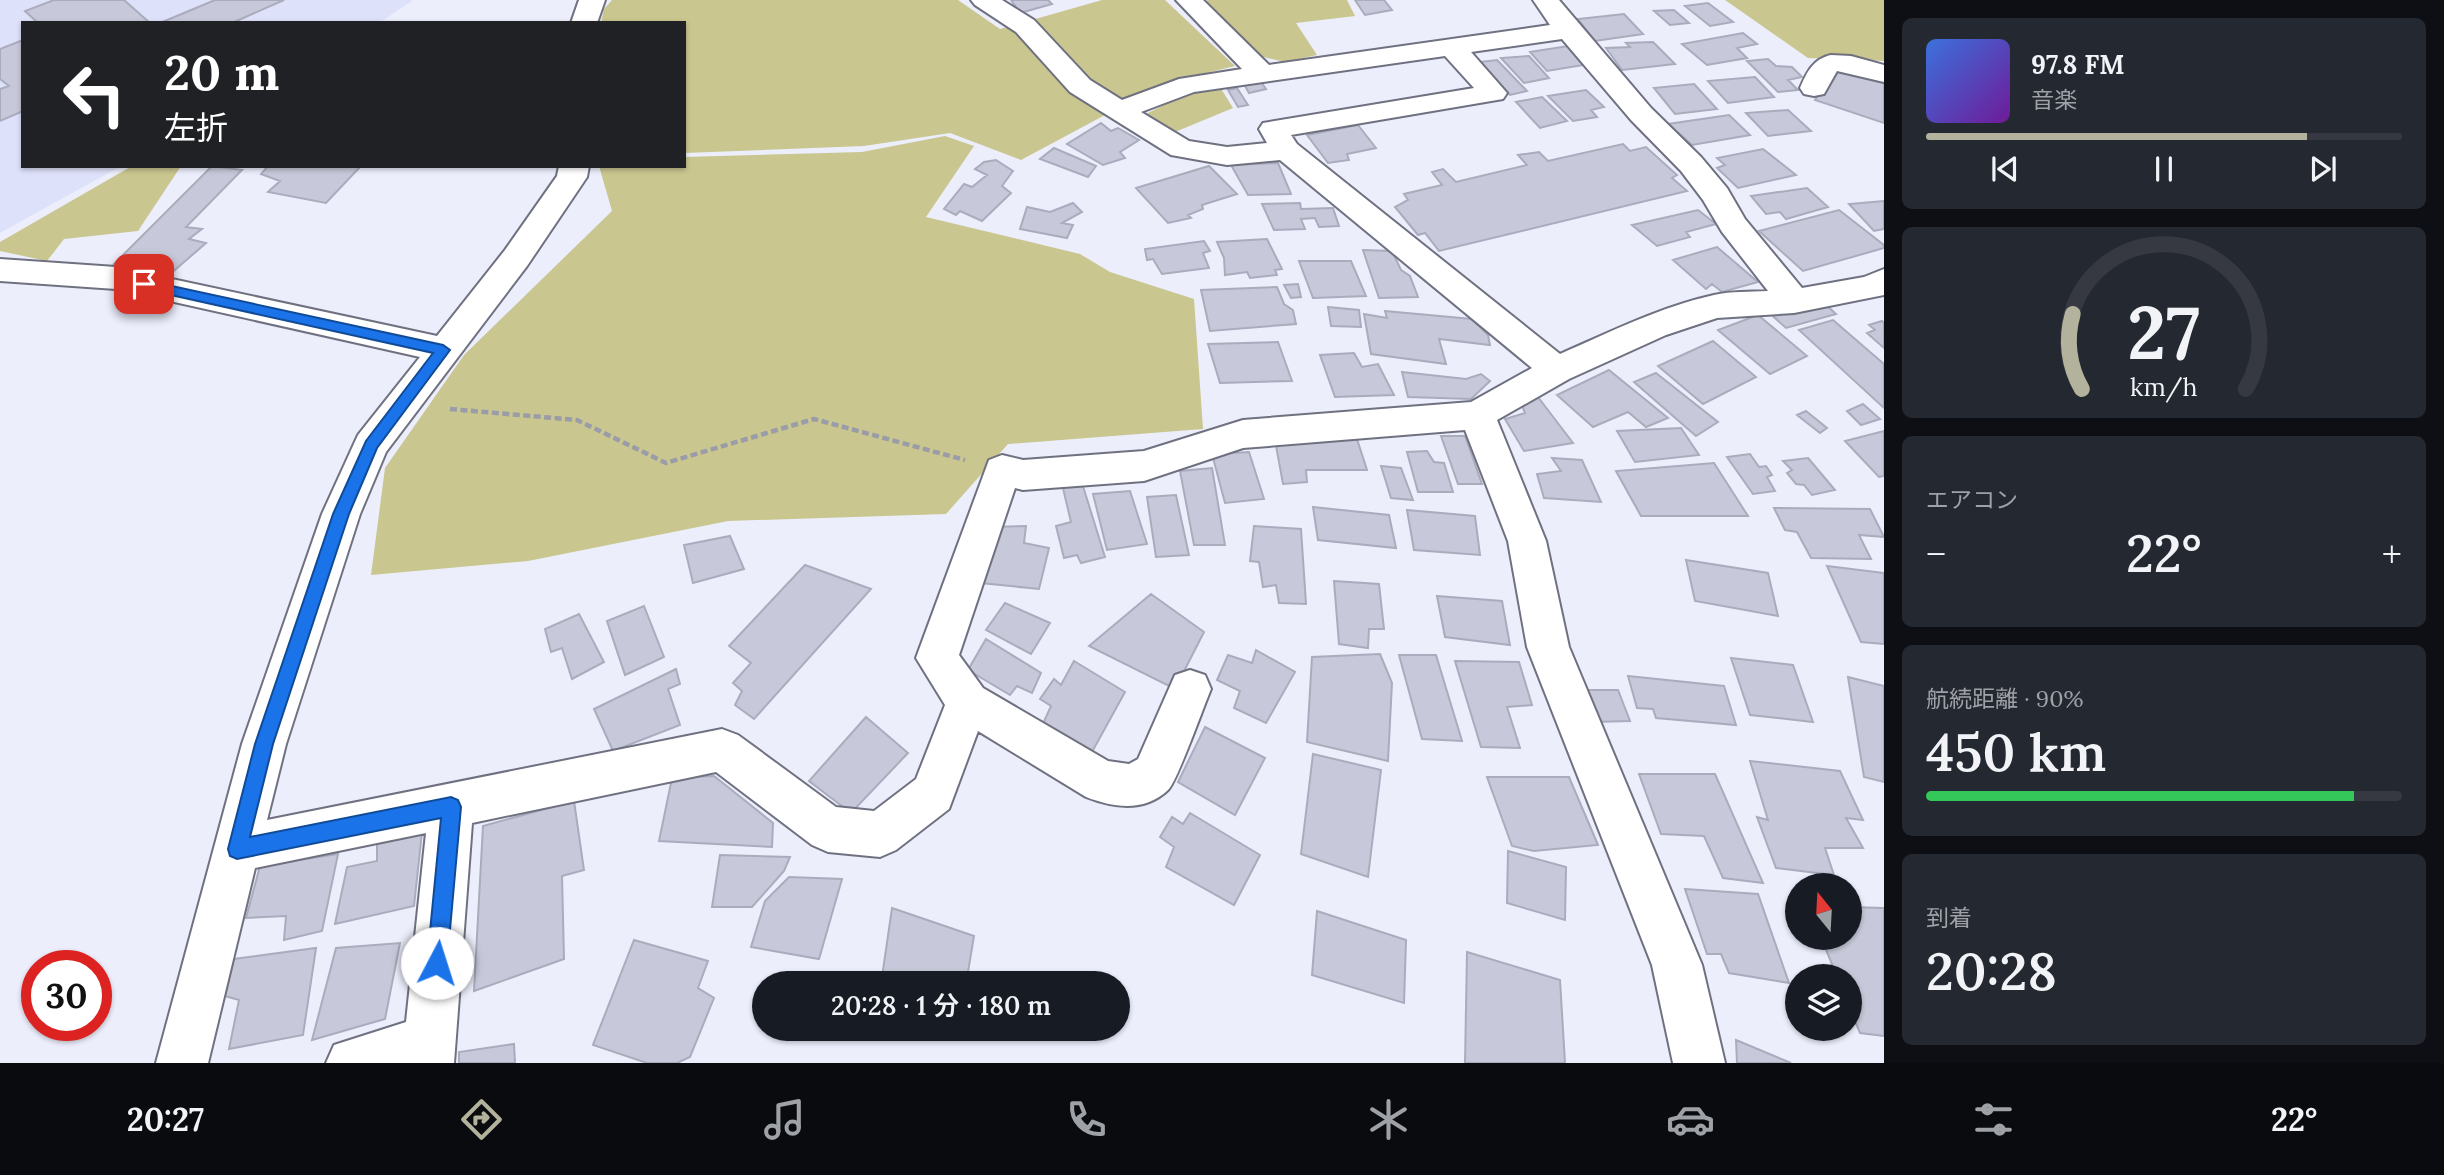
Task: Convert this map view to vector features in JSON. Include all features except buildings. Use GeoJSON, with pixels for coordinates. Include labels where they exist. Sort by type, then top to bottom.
{"type":"FeatureCollection","features":[{"type":"Feature","properties":{"kind":"street"},"geometry":{"type":"LineString","coordinates":[[585,21],[592,0]]}},
{"type":"Feature","properties":{"kind":"street"},"geometry":{"type":"LineString","coordinates":[[984,0],[1025,26],[1080,86],[1181,149],[1227,156],[1286,150]]}},
{"type":"Feature","properties":{"kind":"street"},"geometry":{"type":"LineString","coordinates":[[1189,0],[1262,75]]}},
{"type":"Feature","properties":{"kind":"street"},"geometry":{"type":"LineString","coordinates":[[1546,0],[1641,114],[1691,164],[1716,195],[1733,225],[1794,301]]}},
{"type":"Feature","properties":{"kind":"street"},"geometry":{"type":"LineString","coordinates":[[1120,110],[1189,85],[1569,30]]}},
{"type":"Feature","properties":{"kind":"street"},"geometry":{"type":"LineString","coordinates":[[1452,47],[1493,93],[1273,130],[1286,150],[1557,370]]}},
{"type":"Feature","properties":{"kind":"street"},"geometry":{"type":"LineString","coordinates":[[1814,88],[1821,71],[1831,63],[1852,64],[1884,74]]}},
{"type":"Feature","properties":{"kind":"street"},"geometry":{"type":"LineString","coordinates":[[182,1063],[264,744],[341,514],[371,445],[516,258],[572,177],[574,168]]}},
{"type":"Feature","properties":{"kind":"street"},"geometry":{"type":"LineString","coordinates":[[0,270],[116,278],[443,350]]}},
{"type":"Feature","properties":{"kind":"street"},"geometry":{"type":"LineString","coordinates":[[1190,689],[1154,774],[1132,786],[1102,782],[968,702],[937,658],[1002,470],[1023,475],[1144,466],[1243,434],[1477,415],[1557,370],[1654,326],[1716,306],[1794,301],[1873,287],[1884,280]]}},
{"type":"Feature","properties":{"kind":"street"},"geometry":{"type":"LineString","coordinates":[[1477,415],[1527,541],[1548,647],[1677,965],[1699,1063]]}},
{"type":"Feature","properties":{"kind":"street"},"geometry":{"type":"LineString","coordinates":[[237,849],[722,750],[828,829],[880,834],[933,794],[968,702]]}},
{"type":"Feature","properties":{"kind":"street"},"geometry":{"type":"LineString","coordinates":[[352,1063],[429,1052],[451,807]]}},
{"type":"Feature","properties":{"kind":"path"},"geometry":{"type":"LineString","coordinates":[[400,405],[577,420],[666,463],[814,419],[1002,470]]}},
{"type":"Feature","properties":{"kind":"shaded area"},"geometry":{"type":"Polygon","coordinates":[[[0,0],[413,0],[382,21],[21,21],[21,168],[117,168],[0,233],[0,0]]]}},
{"type":"Feature","properties":{"kind":"shaded area"},"geometry":{"type":"Polygon","coordinates":[[[612,0],[958,0],[1000,29],[1102,0],[1165,0],[1235,66],[1186,78],[1105,115],[1021,160],[950,133],[864,146],[686,153],[686,21],[601,21],[604,9],[612,0]]]}},
{"type":"Feature","properties":{"kind":"shaded area"},"geometry":{"type":"Polygon","coordinates":[[[1347,0],[1355,16],[1296,23],[1317,55],[1285,62],[1255,55],[1205,2],[1347,0]]]}},
{"type":"Feature","properties":{"kind":"shaded area"},"geometry":{"type":"Polygon","coordinates":[[[1725,0],[1884,0],[1884,61],[1808,58],[1725,0]]]}},
{"type":"Feature","properties":{"kind":"shaded area"},"geometry":{"type":"Polygon","coordinates":[[[1220,87],[1233,108],[1175,132],[1146,114],[1182,96],[1220,87]]]}},
{"type":"Feature","properties":{"kind":"shaded area"},"geometry":{"type":"Polygon","coordinates":[[[945,136],[974,146],[926,217],[1080,254],[1110,272],[1194,299],[1203,429],[1008,444],[946,514],[728,521],[528,561],[371,575],[385,468],[464,355],[612,211],[600,168],[686,168],[686,157],[862,152],[945,136]]]}},
{"type":"Feature","properties":{"kind":"shaded area"},"geometry":{"type":"Polygon","coordinates":[[[129,168],[180,168],[138,231],[64,239],[47,261],[0,251],[0,242],[129,168]]]}},
{"type":"Feature","properties":{"kind":"route"},"geometry":{"type":"LineString","coordinates":[[144,284],[443,350],[371,445],[341,514],[264,744],[237,849],[451,807],[437,963]]}}]}
